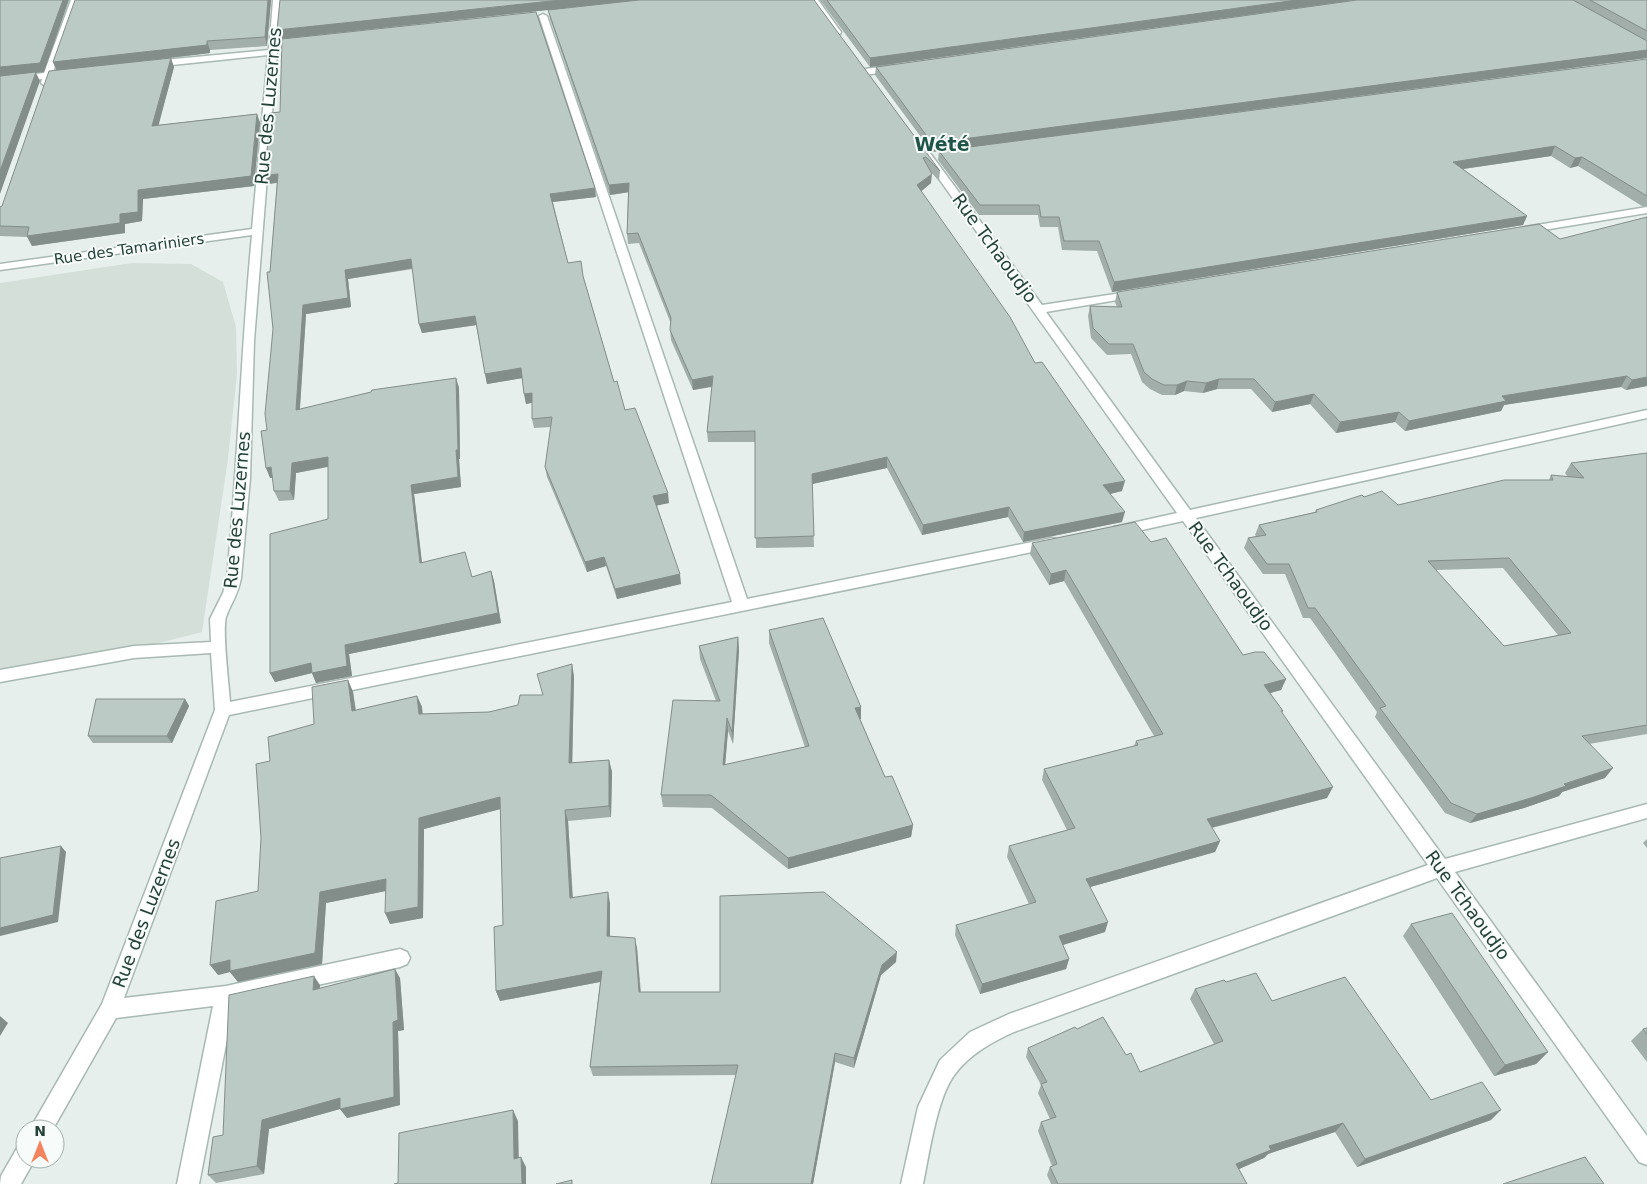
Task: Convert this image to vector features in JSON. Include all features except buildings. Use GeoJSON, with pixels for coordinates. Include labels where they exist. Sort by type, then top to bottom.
{"type":"FeatureCollection","features":[{"type":"Feature","properties":{"kind":"street"},"geometry":{"type":"LineString","coordinates":[[41,94],[75,0]]}},
{"type":"Feature","properties":{"kind":"street","name":"Rue des Luzernes"},"geometry":{"type":"LineString","coordinates":[[46,1119],[110,1008],[223,710],[218,647],[218,619],[231,593],[243,478],[248,341],[276,46],[277,0]]}},
{"type":"Feature","properties":{"kind":"street"},"geometry":{"type":"LineString","coordinates":[[814,0],[848,48]]}},
{"type":"Feature","properties":{"kind":"street"},"geometry":{"type":"LineString","coordinates":[[543,15],[741,605]]}},
{"type":"Feature","properties":{"kind":"street"},"geometry":{"type":"LineString","coordinates":[[145,65],[276,46]]}},
{"type":"Feature","properties":{"kind":"street"},"geometry":{"type":"LineString","coordinates":[[876,87],[862,68],[904,66]]}},
{"type":"Feature","properties":{"kind":"street"},"geometry":{"type":"LineString","coordinates":[[0,81],[77,72]]}},
{"type":"Feature","properties":{"kind":"street","name":"Rue Tchaoudjo"},"geometry":{"type":"LineString","coordinates":[[917,141],[934,156],[1040,310],[1647,1154]]}},
{"type":"Feature","properties":{"kind":"street"},"geometry":{"type":"LineString","coordinates":[[1510,233],[1647,210]]}},
{"type":"Feature","properties":{"kind":"street","name":"Rue des Tamariniers"},"geometry":{"type":"LineString","coordinates":[[0,267],[258,231]]}},
{"type":"Feature","properties":{"kind":"street"},"geometry":{"type":"LineString","coordinates":[[1040,310],[1148,292]]}},
{"type":"Feature","properties":{"kind":"street"},"geometry":{"type":"LineString","coordinates":[[1101,533],[1188,516],[1647,414]]}},
{"type":"Feature","properties":{"kind":"street"},"geometry":{"type":"LineString","coordinates":[[223,710],[1062,541]]}},
{"type":"Feature","properties":{"kind":"street"},"geometry":{"type":"LineString","coordinates":[[0,676],[134,652],[218,647]]}},
{"type":"Feature","properties":{"kind":"street"},"geometry":{"type":"LineString","coordinates":[[912,1184],[929,1107],[947,1067],[977,1039],[1009,1024],[1441,868],[1647,811]]}},
{"type":"Feature","properties":{"kind":"street"},"geometry":{"type":"LineString","coordinates":[[110,1008],[226,995],[400,958]]}},
{"type":"Feature","properties":{"kind":"street"},"geometry":{"type":"LineString","coordinates":[[188,1184],[217,1032],[226,995]]}},
{"type":"Feature","properties":{"kind":"street"},"geometry":{"type":"LineString","coordinates":[[9,1184],[18,1169]]}},
{"type":"Feature","properties":{"kind":"shaded area"},"geometry":{"type":"Polygon","coordinates":[[[132,263],[191,264],[223,282],[236,327],[237,374],[228,459],[202,632],[136,649],[0,673],[0,283],[132,263]]]}},
{"type":"Feature","properties":{"kind":"district","name":"Wété"},"geometry":{"type":"Point","coordinates":[942,144]}}]}
